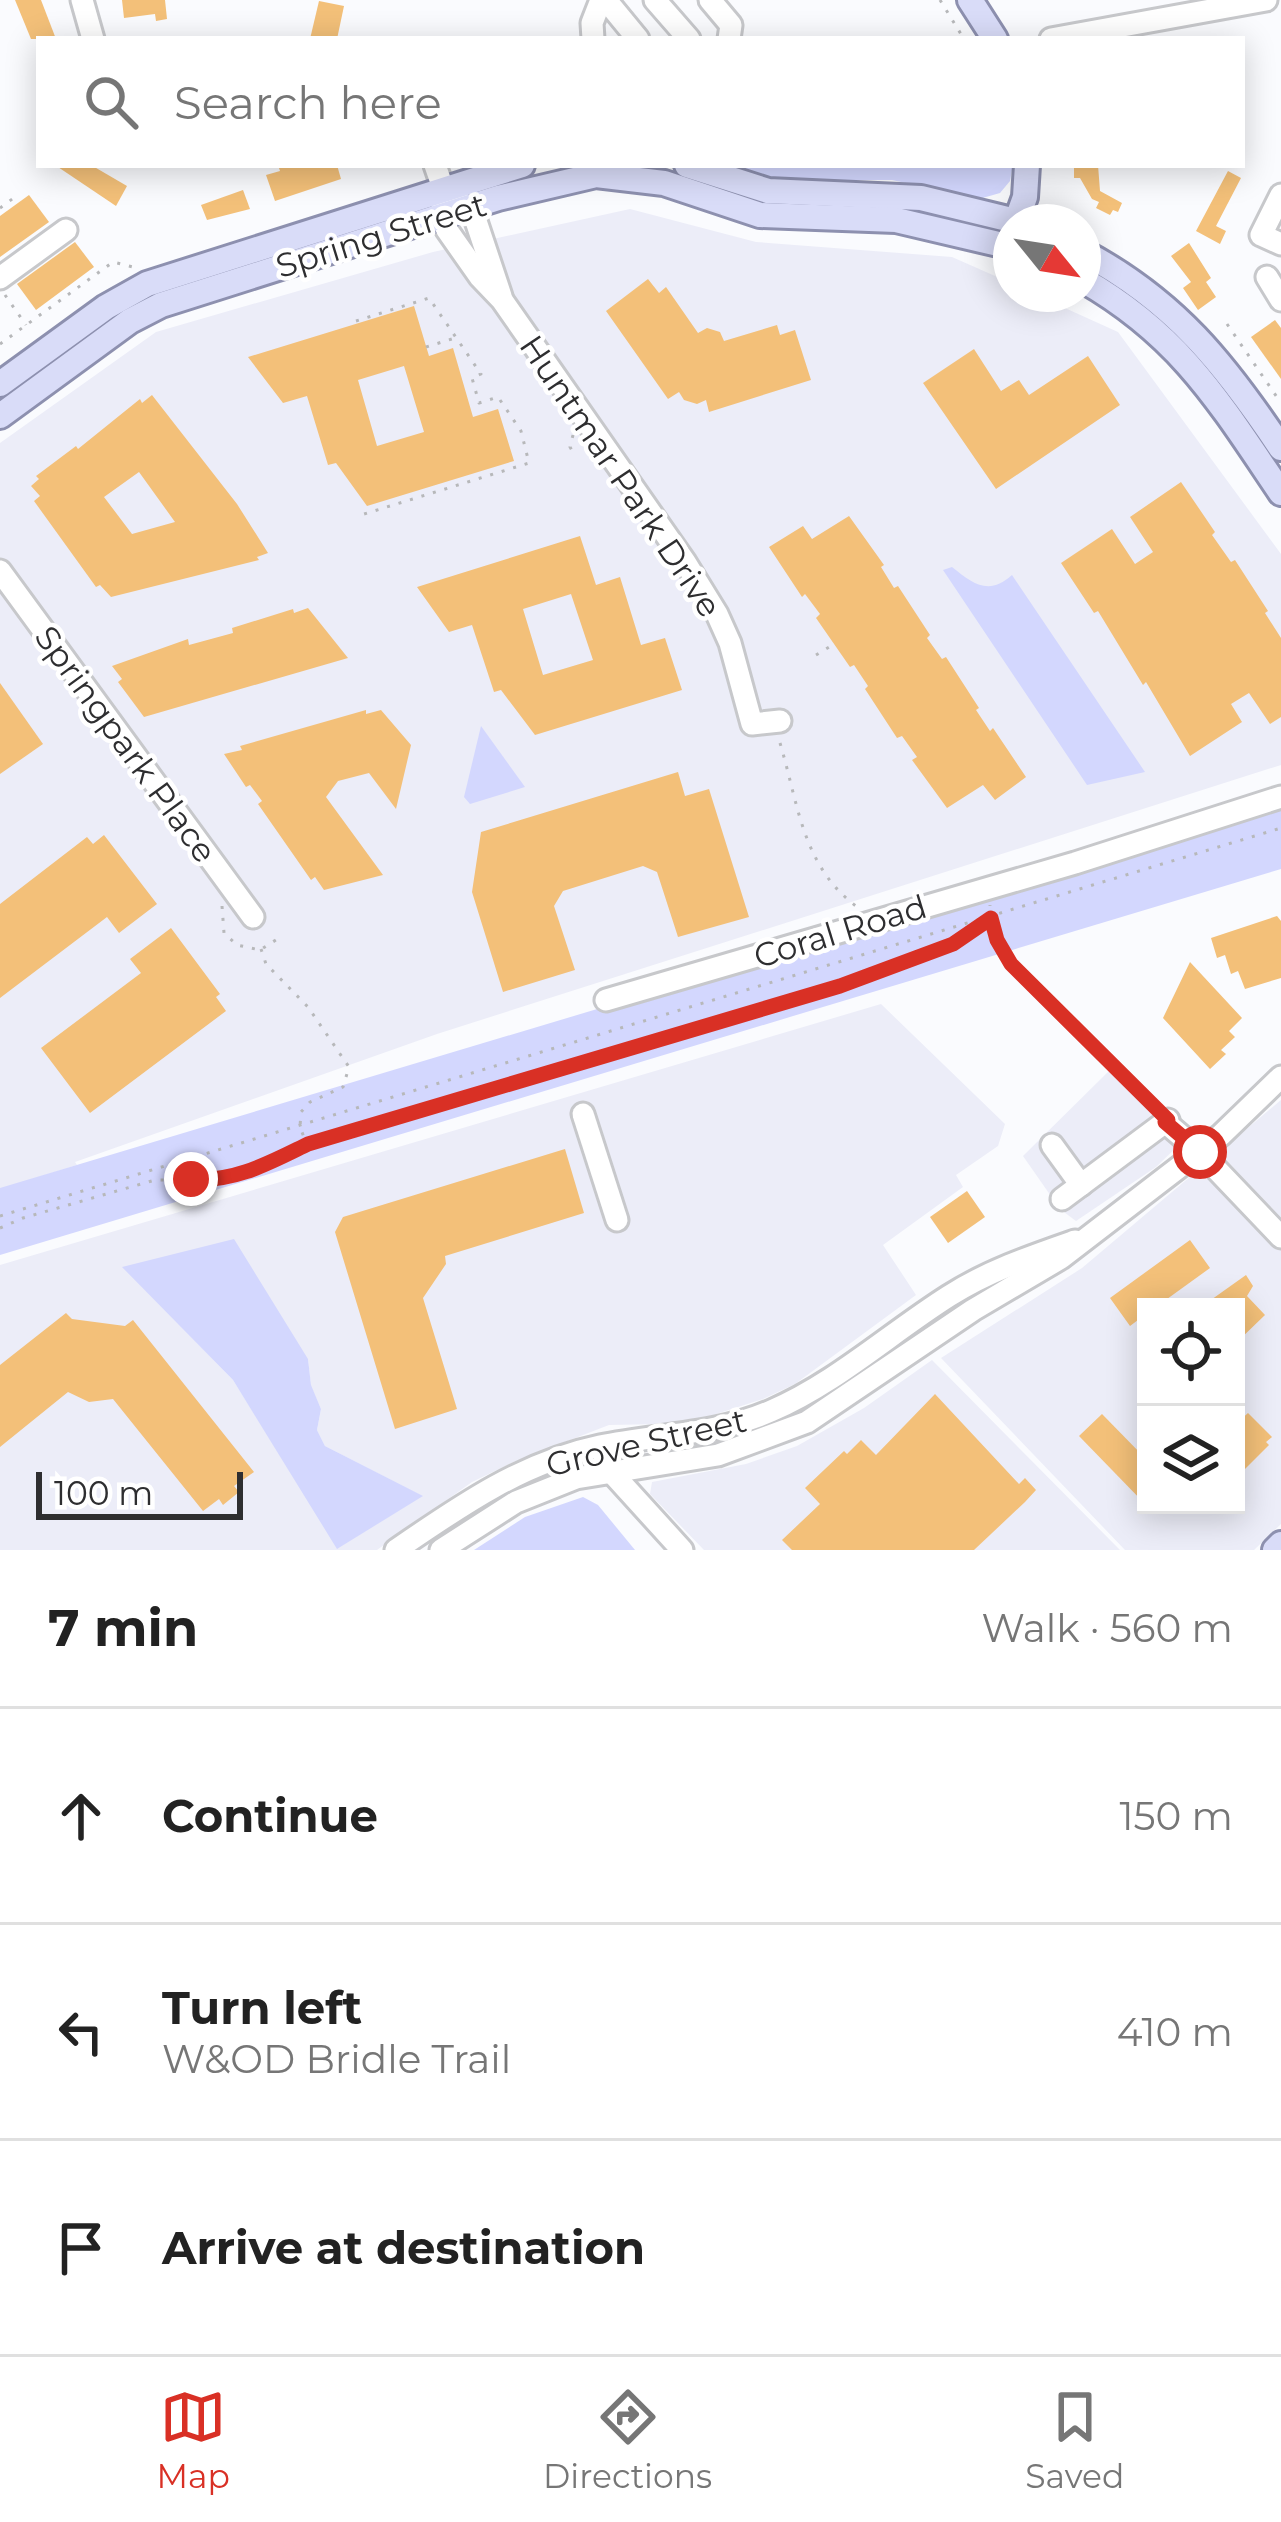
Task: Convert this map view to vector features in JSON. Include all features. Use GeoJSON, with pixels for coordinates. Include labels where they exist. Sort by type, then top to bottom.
{"type":"FeatureCollection","features":[{"type":"Feature","properties":{"kind":"main road"},"geometry":{"type":"LineString","coordinates":[[970,0],[993,36]]}},
{"type":"Feature","properties":{"kind":"main road","name":"Spring Street"},"geometry":{"type":"LineString","coordinates":[[0,384],[106,307],[147,284],[514,168]]}},
{"type":"Feature","properties":{"kind":"main road"},"geometry":{"type":"LineString","coordinates":[[696,168],[768,191],[921,197],[993,224]]}},
{"type":"Feature","properties":{"kind":"main road"},"geometry":{"type":"LineString","coordinates":[[1023,204],[1027,168]]}},
{"type":"Feature","properties":{"kind":"main road","name":"Spring Street"},"geometry":{"type":"LineString","coordinates":[[0,416],[130,321],[161,305],[470,208],[596,175],[657,173],[760,215],[896,220],[993,230]]}},
{"type":"Feature","properties":{"kind":"main road"},"geometry":{"type":"LineString","coordinates":[[1101,263],[1129,279],[1198,336],[1281,448]]}},
{"type":"Feature","properties":{"kind":"main road"},"geometry":{"type":"LineString","coordinates":[[1101,292],[1177,348],[1281,493]]}},
{"type":"Feature","properties":{"kind":"street"},"geometry":{"type":"LineString","coordinates":[[82,0],[92,36]]}},
{"type":"Feature","properties":{"kind":"street"},"geometry":{"type":"LineString","coordinates":[[655,0],[686,36]]}},
{"type":"Feature","properties":{"kind":"street"},"geometry":{"type":"LineString","coordinates":[[710,0],[731,25],[729,36]]}},
{"type":"Feature","properties":{"kind":"street"},"geometry":{"type":"LineString","coordinates":[[1068,36],[1266,0]]}},
{"type":"Feature","properties":{"kind":"street"},"geometry":{"type":"LineString","coordinates":[[593,36],[595,4]]}},
{"type":"Feature","properties":{"kind":"street"},"geometry":{"type":"LineString","coordinates":[[595,4],[634,36]]}},
{"type":"Feature","properties":{"kind":"street"},"geometry":{"type":"LineString","coordinates":[[436,168],[444,191],[441,217]]}},
{"type":"Feature","properties":{"kind":"street"},"geometry":{"type":"LineString","coordinates":[[444,191],[470,208]]}},
{"type":"Feature","properties":{"kind":"street"},"geometry":{"type":"LineString","coordinates":[[1271,240],[1281,195]]}},
{"type":"Feature","properties":{"kind":"street","name":"Huntmar Park Drive"},"geometry":{"type":"LineString","coordinates":[[470,208],[502,300]]}},
{"type":"Feature","properties":{"kind":"street","name":"Huntmar Park Drive"},"geometry":{"type":"LineString","coordinates":[[441,217],[717,614],[752,724],[780,732]]}},
{"type":"Feature","properties":{"kind":"street"},"geometry":{"type":"LineString","coordinates":[[0,278],[66,230]]}},
{"type":"Feature","properties":{"kind":"street"},"geometry":{"type":"LineString","coordinates":[[1258,310],[1275,291]]}},
{"type":"Feature","properties":{"kind":"street","name":"Springpark Place"},"geometry":{"type":"LineString","coordinates":[[0,571],[253,917]]}},
{"type":"Feature","properties":{"kind":"street","name":"Coral Road"},"geometry":{"type":"LineString","coordinates":[[606,1000],[1281,797]]}},
{"type":"Feature","properties":{"kind":"street","name":"Grove Street"},"geometry":{"type":"LineString","coordinates":[[441,1550],[516,1502],[576,1478],[718,1455],[807,1422],[973,1310],[1061,1258],[1200,1152],[1281,1077]]}},
{"type":"Feature","properties":{"kind":"street"},"geometry":{"type":"LineString","coordinates":[[583,1114],[617,1220]]}},
{"type":"Feature","properties":{"kind":"street"},"geometry":{"type":"LineString","coordinates":[[1052,1145],[1071,1192],[1166,1121],[1281,1237]]}},
{"type":"Feature","properties":{"kind":"street","name":"Grove Street"},"geometry":{"type":"LineString","coordinates":[[397,1550],[489,1488],[537,1466],[592,1448],[712,1430],[764,1414],[812,1391],[954,1293],[1040,1251],[1086,1235]]}},
{"type":"Feature","properties":{"kind":"street"},"geometry":{"type":"LineString","coordinates":[[592,1448],[682,1550]]}},
{"type":"Feature","properties":{"kind":"path"},"geometry":{"type":"LineString","coordinates":[[940,0],[962,36]]}},
{"type":"Feature","properties":{"kind":"path"},"geometry":{"type":"LineString","coordinates":[[0,208],[15,197]]}},
{"type":"Feature","properties":{"kind":"path"},"geometry":{"type":"LineString","coordinates":[[0,344],[113,262],[149,271]]}},
{"type":"Feature","properties":{"kind":"path"},"geometry":{"type":"LineString","coordinates":[[0,288],[26,325]]}},
{"type":"Feature","properties":{"kind":"path"},"geometry":{"type":"LineString","coordinates":[[356,321],[429,298],[482,374],[472,378],[479,403],[498,397],[520,430],[530,463],[423,492],[362,515]]}},
{"type":"Feature","properties":{"kind":"path"},"geometry":{"type":"LineString","coordinates":[[1227,324],[1281,404]]}},
{"type":"Feature","properties":{"kind":"path"},"geometry":{"type":"LineString","coordinates":[[426,346],[457,338]]}},
{"type":"Feature","properties":{"kind":"path"},"geometry":{"type":"LineString","coordinates":[[469,398],[477,396]]}},
{"type":"Feature","properties":{"kind":"path"},"geometry":{"type":"LineString","coordinates":[[574,427],[570,447],[574,454]]}},
{"type":"Feature","properties":{"kind":"path"},"geometry":{"type":"LineString","coordinates":[[816,656],[834,644]]}},
{"type":"Feature","properties":{"kind":"path"},"geometry":{"type":"LineString","coordinates":[[780,732],[807,842],[824,877],[859,908],[883,920],[897,946]]}},
{"type":"Feature","properties":{"kind":"path"},"geometry":{"type":"LineString","coordinates":[[0,1216],[1281,828]]}},
{"type":"Feature","properties":{"kind":"path"},"geometry":{"type":"LineString","coordinates":[[215,894],[222,904],[224,933],[237,945],[261,949],[279,938]]}},
{"type":"Feature","properties":{"kind":"path"},"geometry":{"type":"LineString","coordinates":[[991,902],[997,940],[1011,964],[1166,1121]]}},
{"type":"Feature","properties":{"kind":"path"},"geometry":{"type":"LineString","coordinates":[[0,1228],[154,1180],[207,1180],[243,1173],[307,1145],[840,986],[953,944],[991,918]]}},
{"type":"Feature","properties":{"kind":"path"},"geometry":{"type":"LineString","coordinates":[[261,949],[266,964],[308,1007],[349,1067],[343,1087],[305,1106],[299,1119],[307,1145]]}},
{"type":"Feature","properties":{"kind":"shaded area"},"geometry":{"type":"Polygon","coordinates":[[[731,168],[1012,168],[1010,181],[1000,193],[979,199],[892,180],[768,180],[731,168]]]}},
{"type":"Feature","properties":{"kind":"shaded area"},"geometry":{"type":"Polygon","coordinates":[[[630,209],[756,242],[952,257],[993,275],[993,312],[1074,312],[1118,332],[1281,554],[1281,765],[437,1034],[0,1189],[0,443],[156,332],[433,252],[630,209]]]}},
{"type":"Feature","properties":{"kind":"shaded area"},"geometry":{"type":"Polygon","coordinates":[[[952,567],[988,586],[1012,575],[1145,772],[1087,785],[943,570],[952,567]]]}},
{"type":"Feature","properties":{"kind":"shaded area"},"geometry":{"type":"Polygon","coordinates":[[[481,726],[525,787],[470,804],[464,797],[481,726]]]}},
{"type":"Feature","properties":{"kind":"shaded area"},"geometry":{"type":"Polygon","coordinates":[[[1281,804],[1281,869],[0,1255],[0,1188],[1281,804]]]}},
{"type":"Feature","properties":{"kind":"shaded area"},"geometry":{"type":"Polygon","coordinates":[[[881,1004],[1005,1124],[998,1146],[956,1175],[963,1187],[883,1245],[916,1295],[795,1384],[710,1416],[663,1424],[609,1425],[516,1461],[472,1482],[377,1550],[0,1550],[0,1265],[881,1004]],[[123,1267],[233,1380],[338,1548],[422,1496],[325,1446],[317,1430],[321,1409],[311,1386],[308,1359],[123,1267]]]}},
{"type":"Feature","properties":{"kind":"shaded area"},"geometry":{"type":"Polygon","coordinates":[[[1111,1069],[1185,1139],[1156,1167],[1076,1221],[1060,1209],[1023,1156],[1111,1069]]]}},
{"type":"Feature","properties":{"kind":"shaded area"},"geometry":{"type":"Polygon","coordinates":[[[1281,1100],[1281,1524],[1254,1550],[1125,1550],[941,1358],[1082,1268],[1281,1100]]]}},
{"type":"Feature","properties":{"kind":"shaded area"},"geometry":{"type":"Polygon","coordinates":[[[234,1239],[308,1359],[311,1385],[321,1409],[317,1430],[325,1446],[423,1496],[337,1549],[233,1380],[122,1267],[234,1239]]]}},
{"type":"Feature","properties":{"kind":"shaded area"},"geometry":{"type":"Polygon","coordinates":[[[932,1360],[1120,1550],[704,1550],[650,1494],[652,1482],[746,1464],[797,1446],[864,1408],[932,1360]]]}},
{"type":"Feature","properties":{"kind":"shaded area"},"geometry":{"type":"Polygon","coordinates":[[[583,1497],[598,1505],[635,1550],[474,1550],[525,1517],[583,1497]]]}},
{"type":"Feature","properties":{"kind":"building"},"geometry":{"type":"Polygon","coordinates":[[[15,0],[41,0],[55,36],[31,39],[15,0]]]}},
{"type":"Feature","properties":{"kind":"building"},"geometry":{"type":"Polygon","coordinates":[[[122,0],[165,0],[167,19],[156,21],[155,14],[124,18],[122,0]]]}},
{"type":"Feature","properties":{"kind":"building"},"geometry":{"type":"Polygon","coordinates":[[[319,1],[344,6],[338,36],[311,36],[319,1]]]}},
{"type":"Feature","properties":{"kind":"building"},"geometry":{"type":"Polygon","coordinates":[[[59,168],[96,168],[127,186],[116,206],[59,168]]]}},
{"type":"Feature","properties":{"kind":"building"},"geometry":{"type":"Polygon","coordinates":[[[338,168],[341,179],[275,201],[266,175],[338,168]]]}},
{"type":"Feature","properties":{"kind":"building"},"geometry":{"type":"Polygon","coordinates":[[[1074,168],[1098,168],[1100,191],[1122,203],[1118,212],[1113,210],[1110,215],[1101,210],[1080,178],[1074,178],[1074,168]]]}},
{"type":"Feature","properties":{"kind":"building"},"geometry":{"type":"Polygon","coordinates":[[[1228,171],[1241,178],[1216,226],[1226,231],[1220,244],[1196,231],[1228,171]]]}},
{"type":"Feature","properties":{"kind":"building"},"geometry":{"type":"Polygon","coordinates":[[[243,190],[250,209],[207,220],[201,205],[243,190]]]}},
{"type":"Feature","properties":{"kind":"building"},"geometry":{"type":"Polygon","coordinates":[[[29,195],[49,222],[0,257],[0,216],[29,195]]]}},
{"type":"Feature","properties":{"kind":"building"},"geometry":{"type":"Polygon","coordinates":[[[75,242],[94,267],[36,310],[17,284],[75,242]]]}},
{"type":"Feature","properties":{"kind":"building"},"geometry":{"type":"Polygon","coordinates":[[[1189,243],[1211,278],[1206,282],[1216,297],[1198,310],[1183,288],[1191,282],[1171,256],[1189,243]]]}},
{"type":"Feature","properties":{"kind":"building"},"geometry":{"type":"Polygon","coordinates":[[[648,279],[659,293],[666,287],[698,333],[707,328],[720,332],[724,341],[777,325],[780,335],[795,330],[811,380],[709,412],[706,400],[697,404],[684,400],[679,392],[668,399],[606,311],[648,279]]]}},
{"type":"Feature","properties":{"kind":"building"},"geometry":{"type":"Polygon","coordinates":[[[414,306],[429,356],[453,348],[473,417],[498,409],[514,461],[367,506],[336,463],[328,465],[307,396],[283,403],[248,357],[414,306]],[[404,366],[358,380],[377,446],[424,432],[404,366]]]}},
{"type":"Feature","properties":{"kind":"building"},"geometry":{"type":"Polygon","coordinates":[[[1275,320],[1281,328],[1281,379],[1251,337],[1275,320]]]}},
{"type":"Feature","properties":{"kind":"building"},"geometry":{"type":"Polygon","coordinates":[[[974,349],[1001,391],[1019,380],[1029,395],[1088,356],[1120,405],[996,489],[923,383],[974,349]]]}},
{"type":"Feature","properties":{"kind":"building"},"geometry":{"type":"Polygon","coordinates":[[[152,395],[237,504],[268,553],[259,560],[111,597],[100,585],[96,587],[34,501],[40,496],[31,486],[39,479],[36,476],[76,446],[78,449],[140,399],[142,403],[152,395]],[[139,472],[104,497],[132,534],[175,522],[139,472]]]}},
{"type":"Feature","properties":{"kind":"building"},"geometry":{"type":"Polygon","coordinates":[[[1181,482],[1215,532],[1212,535],[1231,562],[1235,560],[1268,611],[1281,638],[1281,717],[1270,724],[1249,693],[1231,704],[1242,722],[1190,756],[1146,682],[1143,685],[1098,611],[1094,613],[1061,563],[1112,529],[1135,564],[1153,552],[1130,517],[1181,482]]]}},
{"type":"Feature","properties":{"kind":"building"},"geometry":{"type":"Polygon","coordinates":[[[849,516],[930,635],[927,638],[942,659],[946,657],[990,731],[993,728],[1026,777],[995,800],[983,785],[947,808],[912,760],[917,757],[902,736],[897,738],[865,689],[868,686],[854,665],[850,667],[816,618],[820,614],[805,594],[802,597],[769,547],[803,526],[812,539],[849,516]]]}},
{"type":"Feature","properties":{"kind":"building"},"geometry":{"type":"Polygon","coordinates":[[[580,536],[596,585],[620,577],[641,645],[665,638],[682,690],[535,735],[501,690],[494,692],[472,625],[449,632],[417,587],[580,536]],[[571,594],[523,609],[543,675],[593,660],[571,594]]]}},
{"type":"Feature","properties":{"kind":"building"},"geometry":{"type":"Polygon","coordinates":[[[308,608],[348,658],[144,717],[112,666],[188,639],[189,645],[308,608]]]}},
{"type":"Feature","properties":{"kind":"building"},"geometry":{"type":"Polygon","coordinates":[[[0,683],[43,744],[0,774],[0,683]]]}},
{"type":"Feature","properties":{"kind":"building"},"geometry":{"type":"Polygon","coordinates":[[[366,710],[366,714],[381,710],[411,745],[396,809],[369,773],[338,781],[326,797],[383,875],[324,890],[315,877],[311,880],[258,804],[262,801],[250,785],[246,787],[224,754],[366,710]]]}},
{"type":"Feature","properties":{"kind":"building"},"geometry":{"type":"Polygon","coordinates":[[[678,772],[685,796],[709,789],[749,917],[678,937],[657,872],[643,866],[563,891],[554,906],[575,970],[503,992],[472,892],[481,832],[678,772]]]}},
{"type":"Feature","properties":{"kind":"building"},"geometry":{"type":"Polygon","coordinates":[[[104,835],[157,904],[119,933],[107,917],[0,998],[0,904],[87,837],[93,844],[104,835]]]}},
{"type":"Feature","properties":{"kind":"building"},"geometry":{"type":"Polygon","coordinates":[[[1277,916],[1281,921],[1281,978],[1245,989],[1238,971],[1231,974],[1225,955],[1217,958],[1211,938],[1277,916]]]}},
{"type":"Feature","properties":{"kind":"building"},"geometry":{"type":"Polygon","coordinates":[[[171,928],[220,994],[216,997],[226,1011],[90,1113],[41,1048],[141,973],[130,959],[171,928]]]}},
{"type":"Feature","properties":{"kind":"building"},"geometry":{"type":"Polygon","coordinates":[[[1190,962],[1242,1018],[1229,1031],[1235,1037],[1221,1050],[1226,1054],[1210,1069],[1163,1018],[1190,962]]]}},
{"type":"Feature","properties":{"kind":"building"},"geometry":{"type":"Polygon","coordinates":[[[565,1149],[584,1213],[445,1256],[446,1264],[423,1298],[457,1409],[395,1429],[335,1232],[343,1217],[565,1149]]]}},
{"type":"Feature","properties":{"kind":"building"},"geometry":{"type":"Polygon","coordinates":[[[967,1191],[985,1217],[948,1243],[930,1217],[967,1191]]]}},
{"type":"Feature","properties":{"kind":"building"},"geometry":{"type":"Polygon","coordinates":[[[1190,1240],[1210,1268],[1168,1298],[1137,1298],[1137,1321],[1130,1326],[1110,1298],[1190,1240]]]}},
{"type":"Feature","properties":{"kind":"building"},"geometry":{"type":"Polygon","coordinates":[[[1246,1275],[1253,1286],[1247,1296],[1265,1315],[1245,1334],[1245,1298],[1214,1298],[1246,1275]]]}},
{"type":"Feature","properties":{"kind":"building"},"geometry":{"type":"Polygon","coordinates":[[[66,1313],[72,1319],[125,1326],[133,1320],[254,1472],[234,1486],[239,1492],[223,1505],[219,1499],[203,1511],[113,1399],[89,1402],[68,1392],[0,1447],[0,1365],[66,1313]]]}},
{"type":"Feature","properties":{"kind":"building"},"geometry":{"type":"Polygon","coordinates":[[[935,1394],[1019,1484],[1025,1478],[1036,1490],[1025,1502],[974,1550],[792,1550],[782,1540],[820,1504],[805,1488],[861,1440],[876,1455],[935,1394]]]}},
{"type":"Feature","properties":{"kind":"building"},"geometry":{"type":"Polygon","coordinates":[[[1248,1413],[1272,1437],[1245,1469],[1248,1413]]]}},
{"type":"Feature","properties":{"kind":"building"},"geometry":{"type":"Polygon","coordinates":[[[1102,1414],[1137,1450],[1137,1496],[1079,1436],[1102,1414]]]}},
{"type":"Feature","properties":{"kind":"route"},"geometry":{"type":"LineString","coordinates":[[191,1179],[243,1173],[308,1144],[840,986],[953,944],[991,918],[1011,964],[1168,1120],[1165,1122],[1186,1144],[1200,1152]]}}]}
